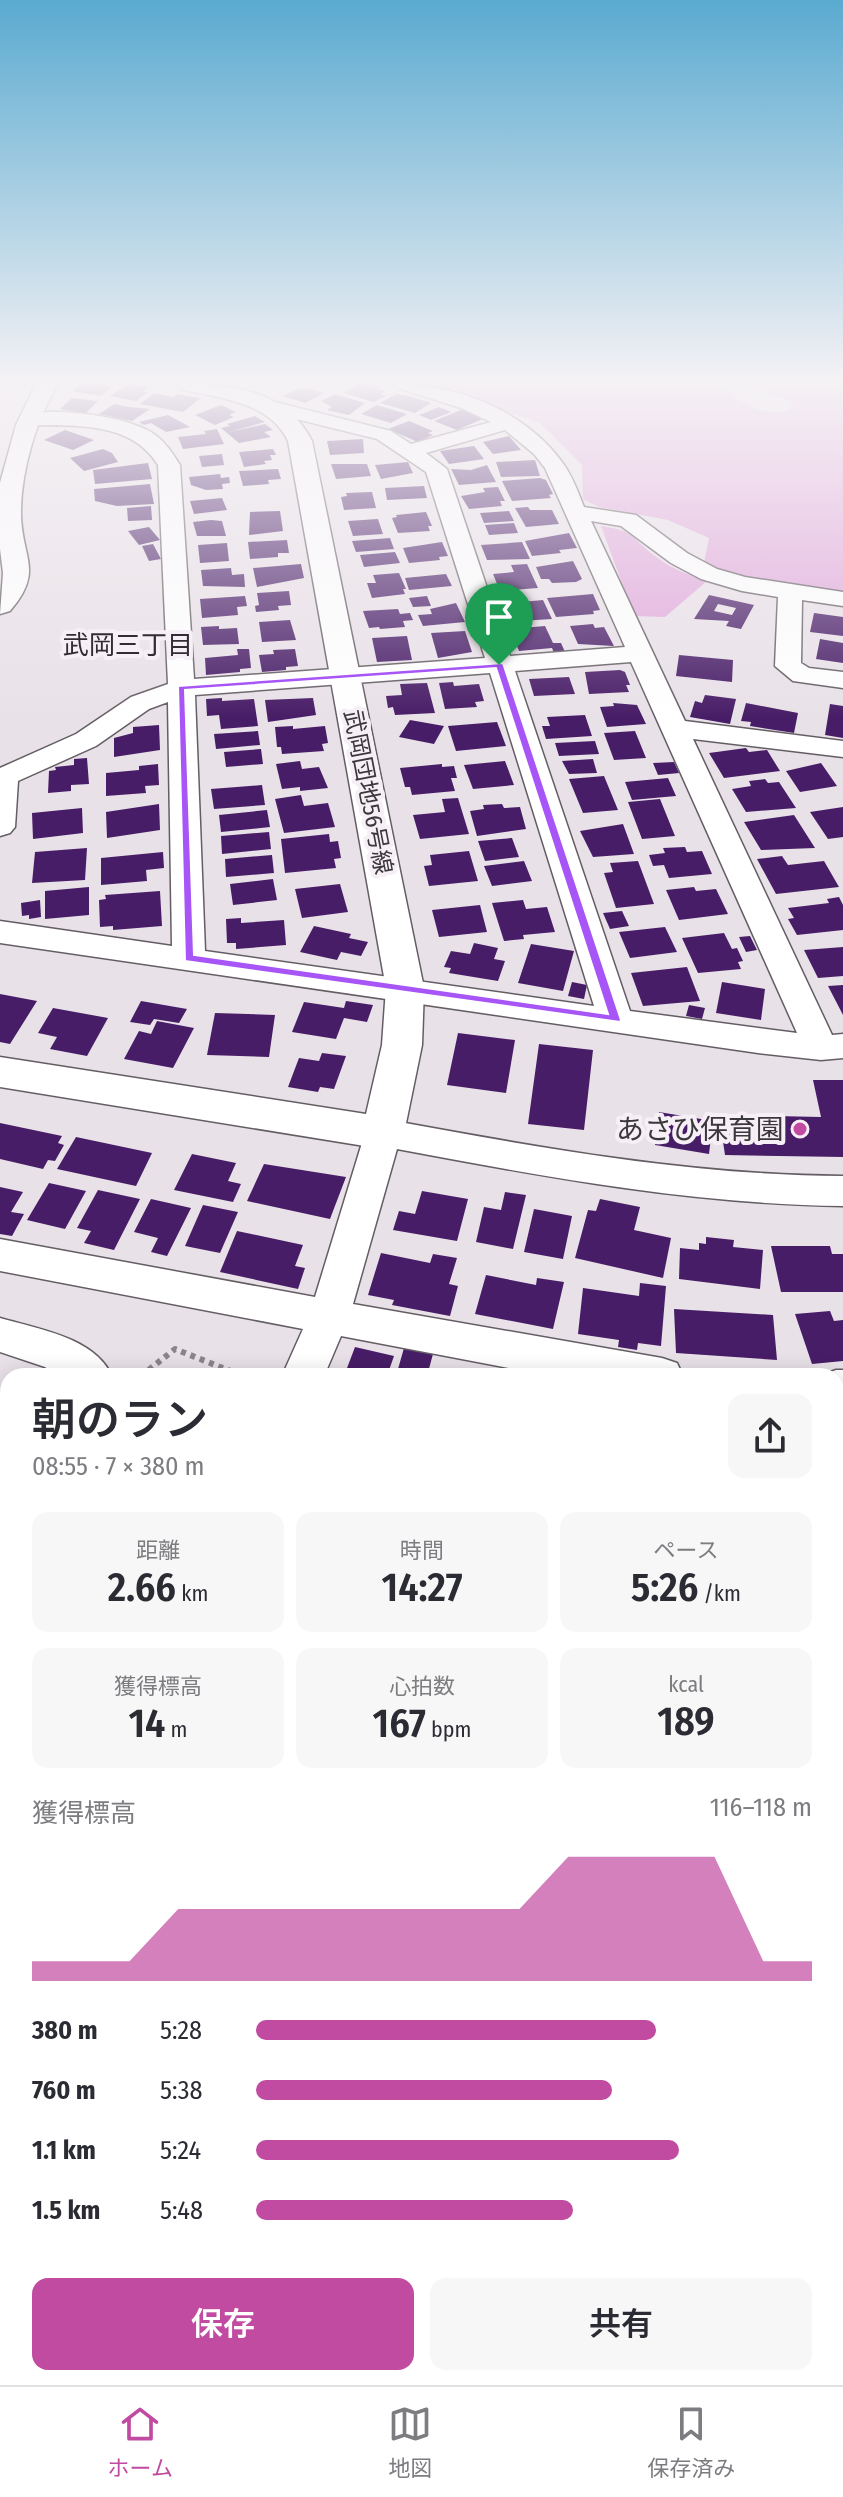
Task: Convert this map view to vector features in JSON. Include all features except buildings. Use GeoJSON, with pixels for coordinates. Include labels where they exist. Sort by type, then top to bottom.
{"type":"FeatureCollection","features":[{"type":"Feature","properties":{"kind":"street"},"geometry":{"type":"LineString","coordinates":[[0,605],[15,591],[18,579],[8,513],[12,495]]}},
{"type":"Feature","properties":{"kind":"street"},"geometry":{"type":"LineString","coordinates":[[171,495],[181,688],[189,958]]}},
{"type":"Feature","properties":{"kind":"street","name":"武岡団地56号線"},"geometry":{"type":"LineString","coordinates":[[311,495],[405,988],[402,1045],[383,1133]]}},
{"type":"Feature","properties":{"kind":"street"},"geometry":{"type":"LineString","coordinates":[[444,495],[616,1020]]}},
{"type":"Feature","properties":{"kind":"street"},"geometry":{"type":"LineString","coordinates":[[567,495],[673,728],[832,1047]]}},
{"type":"Feature","properties":{"kind":"street"},"geometry":{"type":"LineString","coordinates":[[575,512],[628,520],[679,558],[709,574],[742,584],[843,599]]}},
{"type":"Feature","properties":{"kind":"street"},"geometry":{"type":"LineString","coordinates":[[790,591],[788,666],[802,675],[843,680]]}},
{"type":"Feature","properties":{"kind":"street"},"geometry":{"type":"LineString","coordinates":[[0,827],[2,777],[86,740],[140,703],[181,688],[640,654]]}},
{"type":"Feature","properties":{"kind":"street"},"geometry":{"type":"LineString","coordinates":[[673,728],[843,749]]}},
{"type":"Feature","properties":{"kind":"street"},"geometry":{"type":"LineString","coordinates":[[0,932],[616,1020],[832,1047]]}},
{"type":"Feature","properties":{"kind":"street"},"geometry":{"type":"LineString","coordinates":[[0,1072],[383,1133],[607,1173],[718,1186],[843,1191]]}},
{"type":"Feature","properties":{"kind":"street"},"geometry":{"type":"LineString","coordinates":[[307,1368],[329,1317],[383,1133]]}},
{"type":"Feature","properties":{"kind":"street"},"geometry":{"type":"LineString","coordinates":[[0,1255],[617,1368]]}},
{"type":"Feature","properties":{"kind":"street"},"geometry":{"type":"LineString","coordinates":[[0,1335],[62,1368]]}},
{"type":"Feature","properties":{"kind":"path"},"geometry":{"type":"LineString","coordinates":[[151,1368],[175,1349],[223,1368]]}},
{"type":"Feature","properties":{"kind":"shaded area"},"geometry":{"type":"Polygon","coordinates":[[[583,495],[843,495],[843,593],[742,578],[704,563],[709,538],[668,520],[599,507],[583,499],[583,495]]]}},
{"type":"Feature","properties":{"kind":"shaded area"},"geometry":{"type":"Polygon","coordinates":[[[601,526],[627,533],[667,564],[707,581],[665,617],[634,616],[601,526]]]}},
{"type":"Feature","properties":{"kind":"place","name":"あさひ保育園"},"geometry":{"type":"Point","coordinates":[800,1129]}},
{"type":"Feature","properties":{"kind":"district","name":"武岡三丁目"},"geometry":{"type":"Point","coordinates":[128,645]}},
{"type":"Feature","properties":{"kind":"route"},"geometry":{"type":"LineString","coordinates":[[499,665],[616,1020],[189,958],[181,688],[499,665]]}}]}
